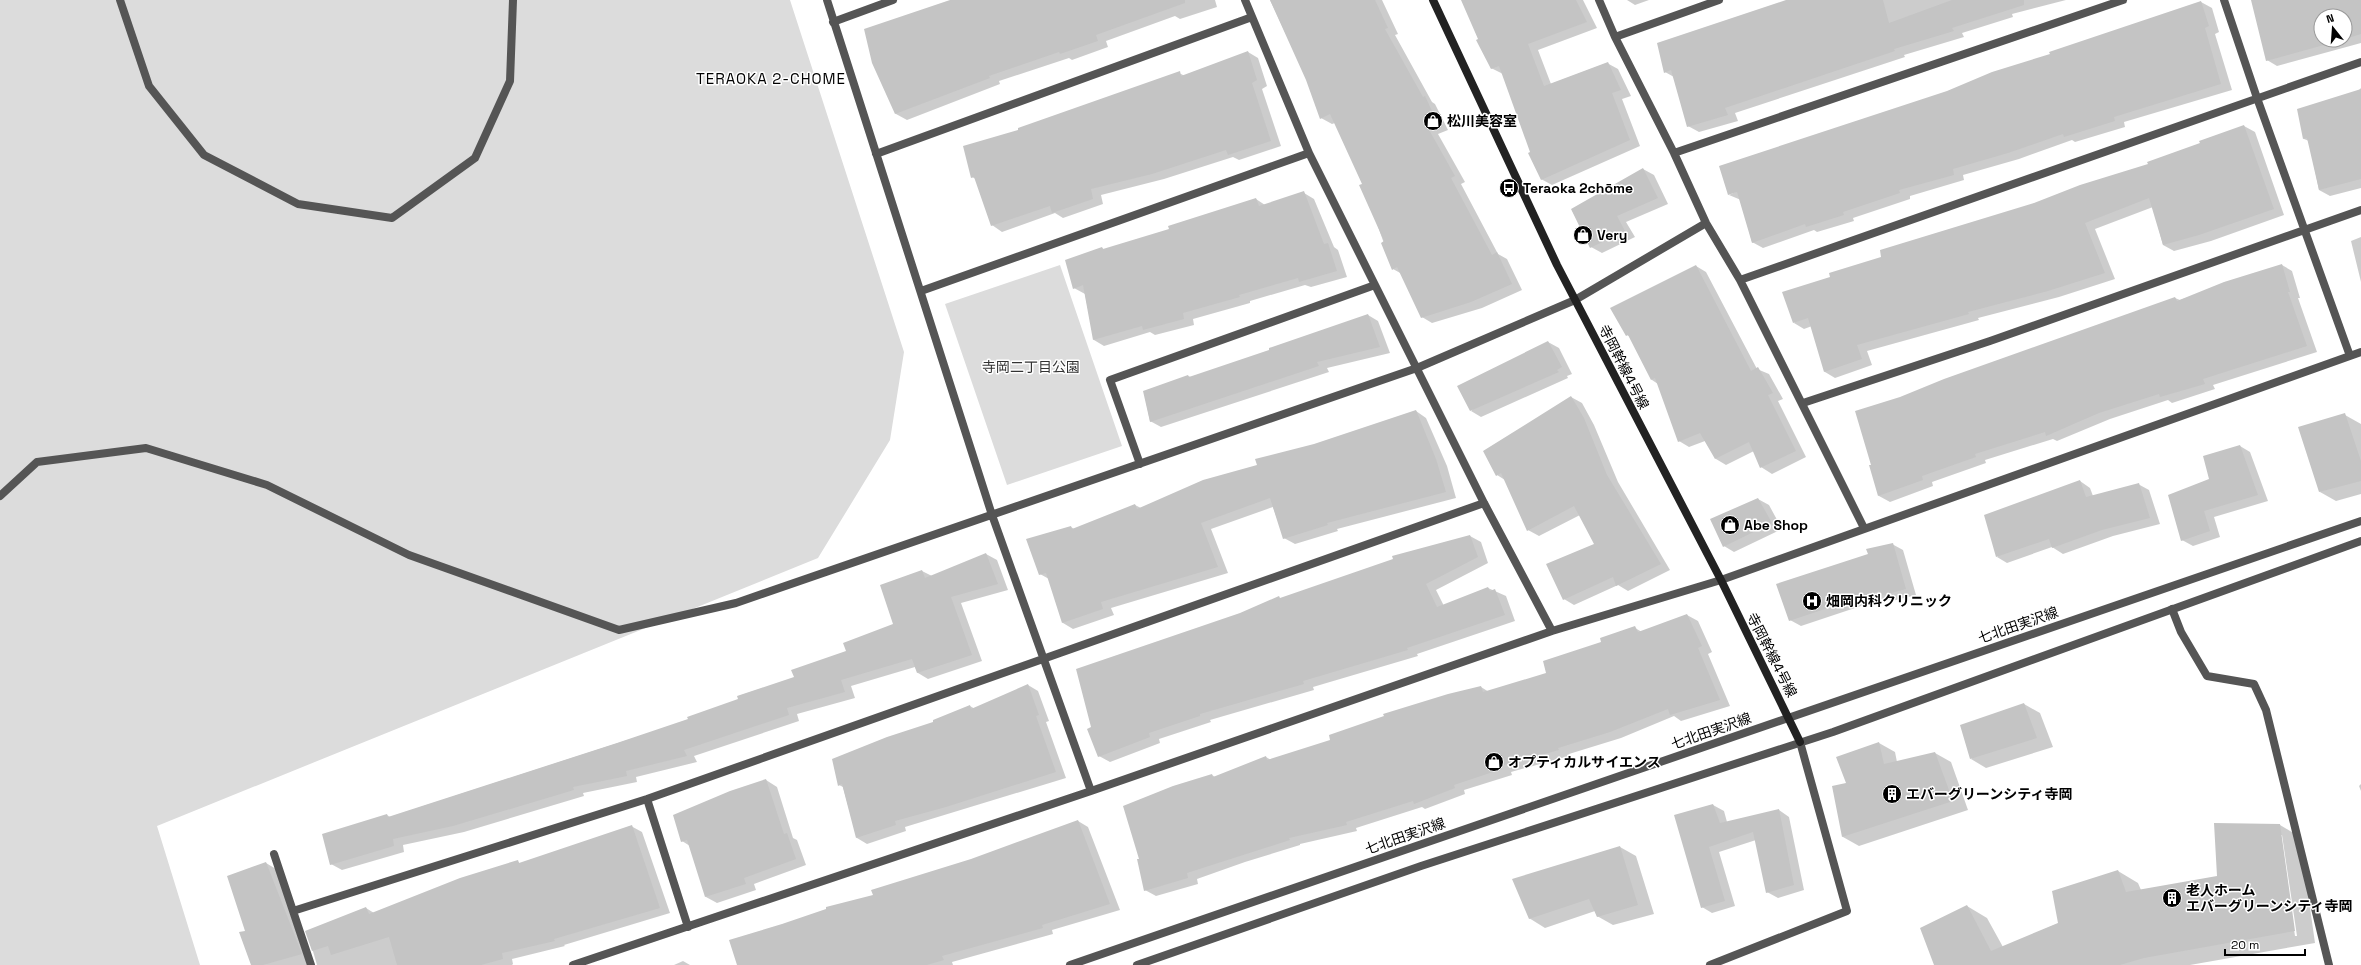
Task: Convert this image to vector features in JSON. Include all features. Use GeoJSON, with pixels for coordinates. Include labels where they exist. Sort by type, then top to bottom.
{"type":"FeatureCollection","features":[{"type":"Feature","properties":{"kind":"street"},"geometry":{"type":"LineString","coordinates":[[120,0],[149,86],[204,155],[298,204],[392,218],[475,158],[510,81],[513,0]]}},
{"type":"Feature","properties":{"kind":"street"},"geometry":{"type":"LineString","coordinates":[[827,0],[992,515],[1045,657],[1091,791]]}},
{"type":"Feature","properties":{"kind":"street"},"geometry":{"type":"LineString","coordinates":[[833,22],[893,0]]}},
{"type":"Feature","properties":{"kind":"street"},"geometry":{"type":"LineString","coordinates":[[1245,0],[1309,154],[1484,503],[1552,631]]}},
{"type":"Feature","properties":{"kind":"street","name":"寺岡幹線4号線"},"geometry":{"type":"LineString","coordinates":[[1433,0],[1575,300],[1721,580],[1775,692],[1789,716],[1800,742]]}},
{"type":"Feature","properties":{"kind":"street"},"geometry":{"type":"LineString","coordinates":[[1599,0],[1615,37],[1674,152],[1706,223],[1740,280],[1803,403],[1864,528]]}},
{"type":"Feature","properties":{"kind":"street"},"geometry":{"type":"LineString","coordinates":[[1615,37],[1719,0]]}},
{"type":"Feature","properties":{"kind":"street"},"geometry":{"type":"LineString","coordinates":[[1674,152],[2123,0]]}},
{"type":"Feature","properties":{"kind":"street"},"geometry":{"type":"LineString","coordinates":[[2224,0],[2257,98],[2350,356]]}},
{"type":"Feature","properties":{"kind":"street"},"geometry":{"type":"LineString","coordinates":[[876,154],[1252,17]]}},
{"type":"Feature","properties":{"kind":"street"},"geometry":{"type":"LineString","coordinates":[[1740,280],[2361,62]]}},
{"type":"Feature","properties":{"kind":"street"},"geometry":{"type":"LineString","coordinates":[[921,292],[1309,154]]}},
{"type":"Feature","properties":{"kind":"street"},"geometry":{"type":"LineString","coordinates":[[1803,403],[1990,340],[2361,210]]}},
{"type":"Feature","properties":{"kind":"street"},"geometry":{"type":"LineString","coordinates":[[0,496],[37,462],[146,448],[267,485],[409,555],[619,630],[736,603],[1417,368],[1575,300],[1706,223]]}},
{"type":"Feature","properties":{"kind":"street"},"geometry":{"type":"LineString","coordinates":[[1140,464],[1110,380],[1375,285]]}},
{"type":"Feature","properties":{"kind":"street"},"geometry":{"type":"LineString","coordinates":[[573,965],[1091,791],[1552,631],[1721,580],[2361,352]]}},
{"type":"Feature","properties":{"kind":"street"},"geometry":{"type":"LineString","coordinates":[[293,911],[647,799],[1484,503]]}},
{"type":"Feature","properties":{"kind":"street","name":"七北田実沢線"},"geometry":{"type":"LineString","coordinates":[[1070,965],[1789,716],[2361,521]]}},
{"type":"Feature","properties":{"kind":"street"},"geometry":{"type":"LineString","coordinates":[[1137,965],[1421,866],[1800,742],[2361,541]]}},
{"type":"Feature","properties":{"kind":"street"},"geometry":{"type":"LineString","coordinates":[[2172,609],[2181,632],[2207,676],[2254,684],[2266,710],[2329,965]]}},
{"type":"Feature","properties":{"kind":"street"},"geometry":{"type":"LineString","coordinates":[[1710,965],[1847,911],[1800,742]]}},
{"type":"Feature","properties":{"kind":"street"},"geometry":{"type":"LineString","coordinates":[[647,799],[688,927]]}},
{"type":"Feature","properties":{"kind":"street"},"geometry":{"type":"LineString","coordinates":[[274,854],[311,965]]}},
{"type":"Feature","properties":{"kind":"green space"},"geometry":{"type":"Polygon","coordinates":[[[0,0],[790,0],[904,352],[890,440],[818,558],[157,826],[200,965],[0,965],[0,0]]]}},
{"type":"Feature","properties":{"kind":"green space","name":"寺岡二丁目公園"},"geometry":{"type":"Polygon","coordinates":[[[1060,265],[1122,446],[1007,485],[945,304],[1060,265]]]}},
{"type":"Feature","properties":{"kind":"building"},"geometry":{"type":"Polygon","coordinates":[[[950,0],[1185,0],[1185,3],[1096,35],[1098,41],[1060,54],[1059,52],[989,76],[990,78],[895,114],[872,63],[864,29],[950,0]]]}},
{"type":"Feature","properties":{"kind":"building"},"geometry":{"type":"Polygon","coordinates":[[[1270,0],[1375,0],[1388,28],[1385,29],[1423,97],[1425,96],[1438,124],[1428,128],[1455,176],[1451,178],[1492,255],[1497,252],[1512,284],[1471,302],[1421,318],[1397,267],[1392,270],[1381,243],[1384,241],[1359,185],[1362,184],[1330,114],[1320,119],[1306,80],[1270,0]]]}},
{"type":"Feature","properties":{"kind":"building"},"geometry":{"type":"Polygon","coordinates":[[[1461,0],[1576,0],[1587,22],[1528,44],[1544,86],[1608,62],[1621,90],[1612,93],[1630,140],[1541,180],[1528,153],[1530,152],[1499,66],[1491,69],[1476,40],[1478,39],[1461,0]]]}},
{"type":"Feature","properties":{"kind":"building"},"geometry":{"type":"Polygon","coordinates":[[[1786,0],[1883,0],[1889,23],[1952,0],[2024,0],[2024,5],[1952,28],[1954,31],[1894,49],[1895,51],[1725,108],[1728,115],[1687,127],[1671,70],[1664,73],[1657,43],[1786,0]]]}},
{"type":"Feature","properties":{"kind":"building"},"geometry":{"type":"Polygon","coordinates":[[[2251,0],[2361,0],[2361,34],[2353,36],[2353,8],[2313,8],[2313,48],[2266,61],[2251,0]]]}},
{"type":"Feature","properties":{"kind":"building"},"geometry":{"type":"Polygon","coordinates":[[[2201,1],[2209,26],[2205,28],[2221,84],[2114,117],[2115,121],[2064,137],[2063,134],[2008,153],[1953,169],[1954,175],[1899,190],[1900,193],[1843,212],[1844,215],[1806,227],[1805,224],[1752,243],[1737,192],[1728,195],[1719,166],[1947,91],[1992,72],[2050,54],[2049,52],[2201,1]]]}},
{"type":"Feature","properties":{"kind":"building"},"geometry":{"type":"Polygon","coordinates":[[[1248,51],[1257,80],[1252,83],[1271,141],[1228,155],[1226,150],[1152,174],[1091,189],[1093,199],[1052,213],[1050,206],[991,226],[974,177],[971,178],[963,146],[1018,130],[1018,128],[1180,71],[1181,76],[1248,51]]]}},
{"type":"Feature","properties":{"kind":"building"},"geometry":{"type":"Polygon","coordinates":[[[2361,89],[2361,179],[2319,190],[2307,138],[2303,139],[2297,109],[2361,89]]]}},
{"type":"Feature","properties":{"kind":"building"},"geometry":{"type":"Polygon","coordinates":[[[2244,125],[2274,209],[2199,235],[2163,245],[2149,198],[2085,223],[2105,273],[2048,291],[1968,312],[1969,314],[1857,345],[1862,359],[1824,372],[1808,318],[1793,323],[1782,292],[1830,277],[1829,273],[1881,257],[1880,250],[2034,203],[2080,185],[2148,164],[2147,162],[2244,125]]]}},
{"type":"Feature","properties":{"kind":"building"},"geometry":{"type":"Polygon","coordinates":[[[1643,168],[1658,198],[1617,216],[1625,231],[1590,248],[1571,209],[1643,168]]]}},
{"type":"Feature","properties":{"kind":"building"},"geometry":{"type":"Polygon","coordinates":[[[1304,191],[1324,244],[1328,243],[1337,271],[1299,282],[1298,278],[1239,295],[1240,297],[1183,313],[1184,319],[1143,330],[1142,326],[1093,340],[1083,285],[1073,289],[1065,260],[1102,247],[1103,249],[1169,229],[1168,226],[1256,198],[1259,206],[1304,191]]]}},
{"type":"Feature","properties":{"kind":"building"},"geometry":{"type":"Polygon","coordinates":[[[2282,264],[2290,292],[2288,292],[2307,346],[2203,379],[2205,384],[2160,397],[2159,394],[2099,413],[2046,436],[2045,432],[1975,454],[1976,457],[1922,476],[1923,480],[1878,496],[1869,465],[1871,465],[1855,411],[1900,397],[1944,379],[2175,297],[2177,301],[2224,282],[2282,264]]]}},
{"type":"Feature","properties":{"kind":"building"},"geometry":{"type":"Polygon","coordinates":[[[1696,265],[1751,371],[1758,367],[1773,393],[1768,395],[1796,451],[1760,468],[1749,442],[1715,459],[1700,433],[1678,442],[1655,378],[1651,380],[1628,335],[1626,336],[1610,308],[1696,265]]]}},
{"type":"Feature","properties":{"kind":"building"},"geometry":{"type":"Polygon","coordinates":[[[1368,314],[1380,347],[1317,362],[1319,366],[1150,422],[1143,391],[1188,375],[1189,377],[1269,350],[1269,348],[1368,314]]]}},
{"type":"Feature","properties":{"kind":"building"},"geometry":{"type":"Polygon","coordinates":[[[1548,341],[1562,367],[1557,370],[1559,372],[1470,411],[1457,386],[1548,341]]]}},
{"type":"Feature","properties":{"kind":"building"},"geometry":{"type":"Polygon","coordinates":[[[1571,396],[1584,418],[1607,475],[1661,564],[1616,586],[1613,577],[1563,600],[1546,564],[1594,544],[1574,506],[1527,531],[1501,473],[1496,476],[1483,451],[1571,396]]]}},
{"type":"Feature","properties":{"kind":"building"},"geometry":{"type":"Polygon","coordinates":[[[1416,410],[1436,459],[1446,492],[1327,523],[1328,525],[1283,539],[1270,498],[1201,523],[1218,567],[1101,602],[1103,609],[1062,623],[1046,573],[1039,575],[1026,539],[1071,526],[1072,529],[1135,504],[1137,509],[1203,480],[1257,465],[1255,459],[1314,444],[1416,410]]]}},
{"type":"Feature","properties":{"kind":"building"},"geometry":{"type":"Polygon","coordinates":[[[2345,413],[2361,461],[2361,481],[2319,492],[2298,427],[2345,413]]]}},
{"type":"Feature","properties":{"kind":"building"},"geometry":{"type":"Polygon","coordinates":[[[2240,445],[2258,495],[2204,511],[2210,531],[2181,541],[2168,495],[2209,479],[2203,456],[2240,445]]]}},
{"type":"Feature","properties":{"kind":"building"},"geometry":{"type":"Polygon","coordinates":[[[2080,480],[2086,497],[2139,483],[2150,518],[2102,530],[2052,548],[2049,539],[1996,557],[1984,515],[2080,480]]]}},
{"type":"Feature","properties":{"kind":"building"},"geometry":{"type":"Polygon","coordinates":[[[1758,498],[1772,523],[1723,547],[1710,519],[1758,498]]]}},
{"type":"Feature","properties":{"kind":"building"},"geometry":{"type":"Polygon","coordinates":[[[1470,535],[1478,557],[1426,584],[1437,607],[1488,587],[1490,591],[1495,589],[1505,615],[1407,648],[1408,650],[1303,681],[1304,684],[1200,714],[1200,716],[1149,733],[1150,737],[1098,757],[1087,729],[1091,727],[1076,669],[1240,613],[1279,596],[1280,598],[1393,559],[1392,556],[1470,535]]]}},
{"type":"Feature","properties":{"kind":"building"},"geometry":{"type":"Polygon","coordinates":[[[1893,543],[1906,589],[1880,596],[1879,591],[1789,621],[1776,584],[1868,554],[1866,549],[1893,543]]]}},
{"type":"Feature","properties":{"kind":"building"},"geometry":{"type":"Polygon","coordinates":[[[986,553],[998,584],[951,597],[972,655],[917,673],[912,659],[841,680],[845,692],[787,708],[789,715],[684,750],[687,756],[626,771],[627,776],[573,787],[574,790],[453,826],[393,839],[394,846],[330,865],[322,834],[387,814],[388,817],[617,743],[688,719],[687,717],[738,699],[737,696],[794,677],[791,670],[846,651],[843,643],[893,624],[880,585],[922,570],[925,578],[986,553]]]}},
{"type":"Feature","properties":{"kind":"building"},"geometry":{"type":"Polygon","coordinates":[[[1687,614],[1702,646],[1698,648],[1720,700],[1670,715],[1668,709],[1610,732],[1558,748],[1559,750],[1501,766],[1502,769],[1454,785],[1455,788],[1414,804],[1413,801],[1346,822],[1347,825],[1289,838],[1290,840],[1187,873],[1188,878],[1144,891],[1137,859],[1139,859],[1123,806],[1173,786],[1212,774],[1213,777],[1266,756],[1267,760],[1330,740],[1329,735],[1384,716],[1383,714],[1448,694],[1481,686],[1483,692],[1546,673],[1543,661],[1601,642],[1600,638],[1635,626],[1638,632],[1687,614]]]}},
{"type":"Feature","properties":{"kind":"building"},"geometry":{"type":"Polygon","coordinates":[[[1028,684],[1039,715],[1036,716],[1056,772],[946,807],[895,821],[896,825],[856,838],[842,784],[838,786],[832,759],[887,737],[933,722],[933,720],[970,705],[971,709],[1028,684]]]}},
{"type":"Feature","properties":{"kind":"building"},"geometry":{"type":"Polygon","coordinates":[[[2024,703],[2037,738],[1970,759],[1960,725],[2024,703]]]}},
{"type":"Feature","properties":{"kind":"building","name":"エバーグリーンシティ寺岡"},"geometry":{"type":"Polygon","coordinates":[[[1879,742],[1884,764],[1935,752],[1953,801],[1842,837],[1832,786],[1846,783],[1836,757],[1879,742]]]}},
{"type":"Feature","properties":{"kind":"building"},"geometry":{"type":"Polygon","coordinates":[[[766,779],[784,834],[787,833],[796,859],[744,878],[746,884],[705,897],[687,840],[681,842],[673,815],[730,791],[766,779]]]}},
{"type":"Feature","properties":{"kind":"building"},"geometry":{"type":"Polygon","coordinates":[[[1713,804],[1720,823],[1779,809],[1794,885],[1766,893],[1753,832],[1709,847],[1725,901],[1701,908],[1674,815],[1713,804]]]}},
{"type":"Feature","properties":{"kind":"building"},"geometry":{"type":"Polygon","coordinates":[[[1078,820],[1110,904],[1042,925],[1043,928],[942,956],[944,960],[927,965],[737,965],[729,940],[782,924],[826,909],[826,907],[873,895],[871,890],[971,859],[1078,820]]]}},
{"type":"Feature","properties":{"kind":"building","name":"老人ホーム エバーグリーンシティ寺岡"},"geometry":{"type":"Polygon","coordinates":[[[2214,823],[2280,824],[2295,931],[2144,958],[2120,965],[1934,965],[1920,928],[1967,905],[1991,951],[2058,923],[2052,891],[2118,870],[2126,892],[2217,876],[2214,823]]]}},
{"type":"Feature","properties":{"kind":"building"},"geometry":{"type":"Polygon","coordinates":[[[632,825],[660,908],[554,939],[555,941],[502,953],[503,959],[481,965],[397,965],[389,937],[331,955],[328,946],[312,951],[305,931],[366,907],[369,914],[460,878],[518,860],[519,863],[632,825]]]}},
{"type":"Feature","properties":{"kind":"building"},"geometry":{"type":"Polygon","coordinates":[[[1620,846],[1638,905],[1597,917],[1589,899],[1529,919],[1512,879],[1620,846]]]}},
{"type":"Feature","properties":{"kind":"building"},"geometry":{"type":"Polygon","coordinates":[[[266,862],[302,954],[263,965],[251,965],[239,932],[245,931],[227,876],[266,862]]]}},
{"type":"Feature","properties":{"kind":"place","name":"松川美容室"},"geometry":{"type":"Point","coordinates":[1433,121]}},
{"type":"Feature","properties":{"kind":"place","name":"Teraoka 2chōme"},"geometry":{"type":"Point","coordinates":[1509,188]}},
{"type":"Feature","properties":{"kind":"place","name":"Very"},"geometry":{"type":"Point","coordinates":[1583,235]}},
{"type":"Feature","properties":{"kind":"place","name":"Abe Shop"},"geometry":{"type":"Point","coordinates":[1730,525]}},
{"type":"Feature","properties":{"kind":"place","name":"畑岡内科クリニック"},"geometry":{"type":"Point","coordinates":[1812,601]}},
{"type":"Feature","properties":{"kind":"place","name":"オプティカルサイエンス"},"geometry":{"type":"Point","coordinates":[1494,762]}},
{"type":"Feature","properties":{"kind":"place","name":"エバーグリーンシティ寺岡"},"geometry":{"type":"Point","coordinates":[1892,794]}},
{"type":"Feature","properties":{"kind":"place","name":"老人ホーム エバーグリーンシティ寺岡"},"geometry":{"type":"Point","coordinates":[2172,898]}},
{"type":"Feature","properties":{"kind":"district","name":"TERAOKA 2-CHOME"},"geometry":{"type":"Point","coordinates":[771,78]}}]}
